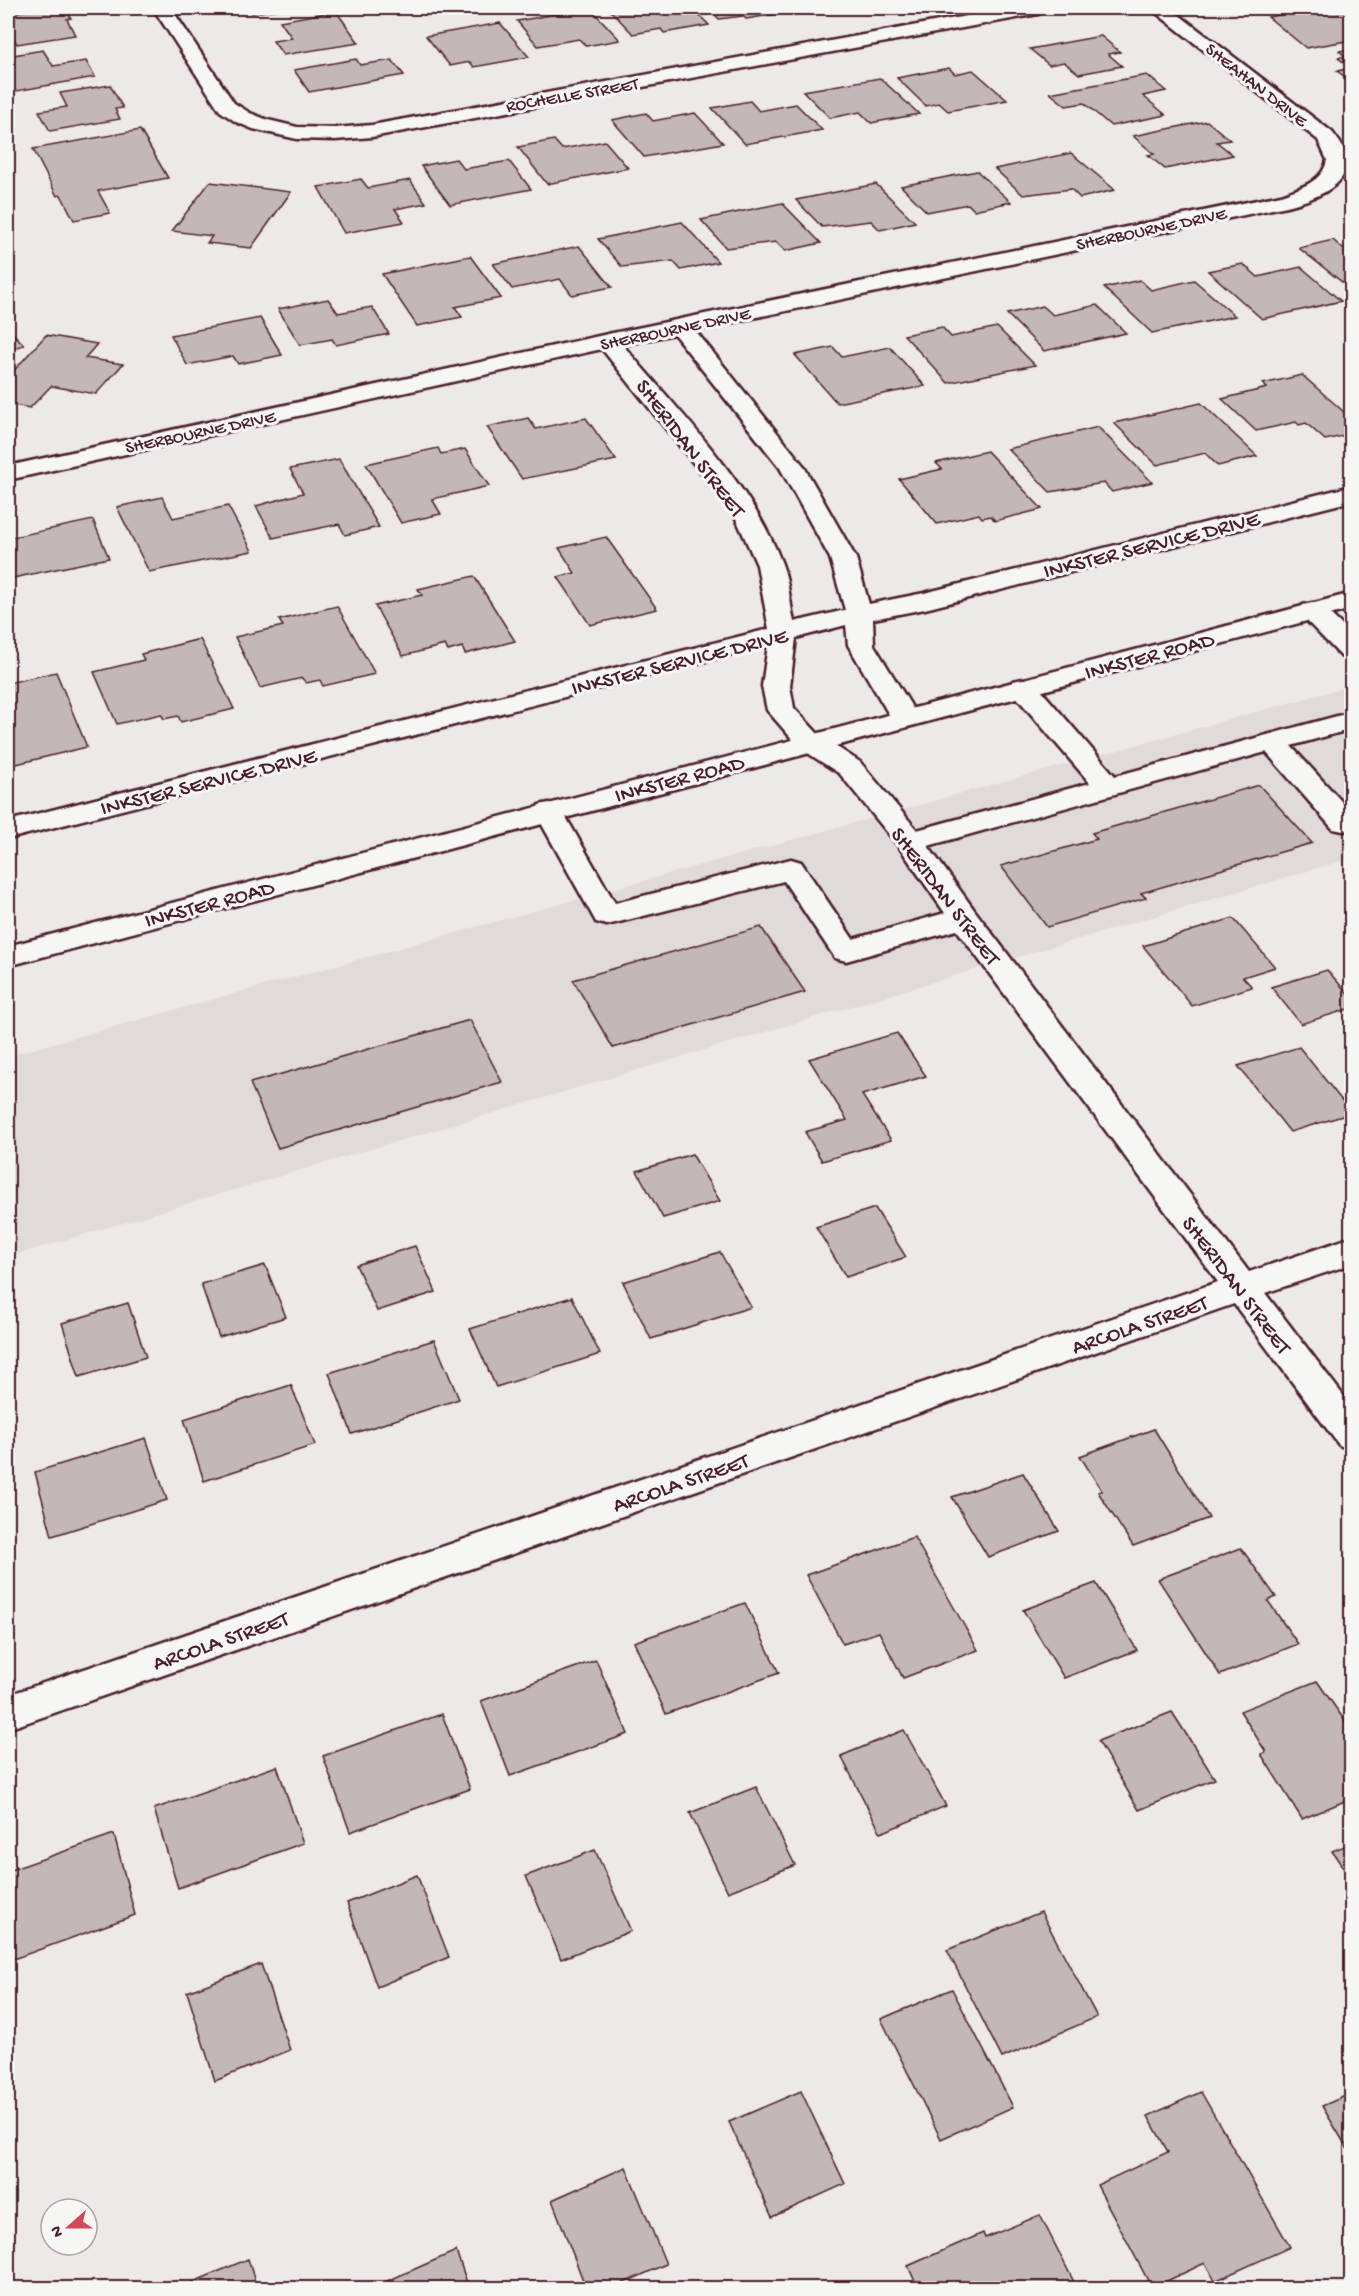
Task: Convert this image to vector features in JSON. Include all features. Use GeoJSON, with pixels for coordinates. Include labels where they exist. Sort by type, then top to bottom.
{"type":"FeatureCollection","features":[{"type":"Feature","properties":{"kind":"street","name":"ROCHELLE STREET"},"geometry":{"type":"LineString","coordinates":[[162,8],[227,107],[242,118],[262,126],[315,135],[372,130],[1038,8]]}},
{"type":"Feature","properties":{"kind":"street","name":"SHEAHAN DRIVE"},"geometry":{"type":"LineString","coordinates":[[1159,8],[1325,136],[1333,145],[1338,158],[1335,170]]}},
{"type":"Feature","properties":{"kind":"street","name":"SHERBOURNE DRIVE"},"geometry":{"type":"LineString","coordinates":[[8,473],[608,341],[1287,200],[1314,190],[1329,180],[1335,170]]}},
{"type":"Feature","properties":{"kind":"street"},"geometry":{"type":"LineString","coordinates":[[680,327],[791,465],[843,558],[859,614],[861,645],[904,717]]}},
{"type":"Feature","properties":{"kind":"street","name":"SHERIDAN STREET"},"geometry":{"type":"LineString","coordinates":[[608,341],[715,470],[746,514],[770,565],[783,634],[776,686],[781,710],[810,742],[850,768],[910,841],[964,918],[1352,1436]]}},
{"type":"Feature","properties":{"kind":"street","name":"INKSTER SERVICE DRIVE"},"geometry":{"type":"LineString","coordinates":[[8,831],[859,614],[925,601],[1352,493]]}},
{"type":"Feature","properties":{"kind":"street","name":"INKSTER ROAD"},"geometry":{"type":"LineString","coordinates":[[8,956],[904,717],[1352,601]]}},
{"type":"Feature","properties":{"kind":"street"},"geometry":{"type":"LineString","coordinates":[[1312,611],[1352,651]]}},
{"type":"Feature","properties":{"kind":"street"},"geometry":{"type":"LineString","coordinates":[[1023,687],[1110,788]]}},
{"type":"Feature","properties":{"kind":"street"},"geometry":{"type":"LineString","coordinates":[[910,841],[1352,720]]}},
{"type":"Feature","properties":{"kind":"street"},"geometry":{"type":"LineString","coordinates":[[1272,742],[1343,822]]}},
{"type":"Feature","properties":{"kind":"street"},"geometry":{"type":"LineString","coordinates":[[549,812],[607,915],[791,869],[846,951],[964,918]]}},
{"type":"Feature","properties":{"kind":"street","name":"ARCOLA STREET"},"geometry":{"type":"LineString","coordinates":[[8,1712],[1352,1250]]}},
{"type":"Feature","properties":{"kind":"shaded area"},"geometry":{"type":"Polygon","coordinates":[[[1351,686],[1351,858],[8,1257],[8,1056],[1351,686]]]}},
{"type":"Feature","properties":{"kind":"building"},"geometry":{"type":"Polygon","coordinates":[[[44,8],[65,8],[71,18],[67,19],[75,35],[17,44],[8,27],[8,13],[44,8]]]}},
{"type":"Feature","properties":{"kind":"building"},"geometry":{"type":"Polygon","coordinates":[[[249,8],[287,8],[252,13],[249,8]]]}},
{"type":"Feature","properties":{"kind":"building"},"geometry":{"type":"Polygon","coordinates":[[[590,8],[620,40],[586,46],[579,39],[538,46],[517,21],[590,8]]]}},
{"type":"Feature","properties":{"kind":"building"},"geometry":{"type":"Polygon","coordinates":[[[608,8],[692,8],[709,25],[664,33],[661,29],[633,34],[608,8]]]}},
{"type":"Feature","properties":{"kind":"building"},"geometry":{"type":"Polygon","coordinates":[[[709,8],[787,8],[791,12],[746,19],[743,16],[719,19],[709,8]]]}},
{"type":"Feature","properties":{"kind":"building"},"geometry":{"type":"Polygon","coordinates":[[[1317,8],[1341,8],[1352,15],[1352,40],[1306,48],[1268,17],[1317,8]]]}},
{"type":"Feature","properties":{"kind":"building"},"geometry":{"type":"Polygon","coordinates":[[[336,11],[359,43],[283,55],[273,41],[292,38],[280,21],[336,11]]]}},
{"type":"Feature","properties":{"kind":"building"},"geometry":{"type":"Polygon","coordinates":[[[500,23],[529,57],[474,67],[470,62],[450,66],[426,36],[500,23]]]}},
{"type":"Feature","properties":{"kind":"building"},"geometry":{"type":"Polygon","coordinates":[[[1101,36],[1120,52],[1108,54],[1122,66],[1079,74],[1064,62],[1049,65],[1030,49],[1101,36]]]}},
{"type":"Feature","properties":{"kind":"building"},"geometry":{"type":"Polygon","coordinates":[[[1352,49],[1352,68],[1338,58],[1345,56],[1339,51],[1352,49]]]}},
{"type":"Feature","properties":{"kind":"building"},"geometry":{"type":"Polygon","coordinates":[[[43,50],[53,66],[86,61],[95,77],[11,92],[8,85],[8,56],[43,50]]]}},
{"type":"Feature","properties":{"kind":"building"},"geometry":{"type":"Polygon","coordinates":[[[356,59],[360,65],[392,60],[404,75],[309,92],[294,70],[356,59]]]}},
{"type":"Feature","properties":{"kind":"building"},"geometry":{"type":"Polygon","coordinates":[[[949,68],[955,74],[973,70],[1007,100],[948,111],[939,103],[926,106],[897,78],[949,68]]]}},
{"type":"Feature","properties":{"kind":"building"},"geometry":{"type":"Polygon","coordinates":[[[1352,68],[1352,82],[1337,71],[1352,68]]]}},
{"type":"Feature","properties":{"kind":"building"},"geometry":{"type":"Polygon","coordinates":[[[1147,75],[1166,91],[1143,96],[1166,115],[1111,126],[1084,103],[1066,106],[1050,93],[1147,75]]]}},
{"type":"Feature","properties":{"kind":"building"},"geometry":{"type":"Polygon","coordinates":[[[880,78],[919,114],[871,123],[860,112],[830,118],[803,91],[880,78]]]}},
{"type":"Feature","properties":{"kind":"building"},"geometry":{"type":"Polygon","coordinates":[[[110,85],[123,108],[115,109],[120,119],[50,131],[39,111],[67,107],[60,93],[110,85]]]}},
{"type":"Feature","properties":{"kind":"building"},"geometry":{"type":"Polygon","coordinates":[[[750,101],[759,111],[796,104],[822,130],[745,144],[712,108],[750,101]]]}},
{"type":"Feature","properties":{"kind":"building"},"geometry":{"type":"Polygon","coordinates":[[[646,113],[653,121],[695,113],[723,143],[644,157],[612,120],[646,113]]]}},
{"type":"Feature","properties":{"kind":"building"},"geometry":{"type":"Polygon","coordinates":[[[1207,121],[1230,140],[1217,142],[1233,155],[1165,169],[1148,155],[1154,154],[1133,136],[1207,121]]]}},
{"type":"Feature","properties":{"kind":"building"},"geometry":{"type":"Polygon","coordinates":[[[140,130],[168,178],[98,191],[110,213],[74,220],[61,195],[57,196],[33,149],[140,130]]]}},
{"type":"Feature","properties":{"kind":"building"},"geometry":{"type":"Polygon","coordinates":[[[554,140],[562,149],[605,141],[628,168],[547,184],[518,147],[554,140]]]}},
{"type":"Feature","properties":{"kind":"building"},"geometry":{"type":"Polygon","coordinates":[[[1071,153],[1115,190],[1080,198],[1071,189],[1023,195],[995,169],[1071,153]]]}},
{"type":"Feature","properties":{"kind":"building"},"geometry":{"type":"Polygon","coordinates":[[[456,159],[464,169],[509,161],[531,189],[450,205],[421,166],[456,159]]]}},
{"type":"Feature","properties":{"kind":"building"},"geometry":{"type":"Polygon","coordinates":[[[977,171],[1011,202],[974,210],[968,204],[927,212],[901,186],[977,171]]]}},
{"type":"Feature","properties":{"kind":"building"},"geometry":{"type":"Polygon","coordinates":[[[361,179],[368,188],[410,180],[426,203],[395,209],[404,222],[344,233],[318,187],[361,179]]]}},
{"type":"Feature","properties":{"kind":"building"},"geometry":{"type":"Polygon","coordinates":[[[210,182],[291,192],[251,248],[207,243],[212,236],[172,231],[210,182]]]}},
{"type":"Feature","properties":{"kind":"building"},"geometry":{"type":"Polygon","coordinates":[[[876,184],[915,222],[880,230],[871,221],[822,227],[796,200],[876,184]]]}},
{"type":"Feature","properties":{"kind":"building"},"geometry":{"type":"Polygon","coordinates":[[[782,203],[821,243],[785,251],[776,242],[726,248],[701,220],[782,203]]]}},
{"type":"Feature","properties":{"kind":"building"},"geometry":{"type":"Polygon","coordinates":[[[682,222],[718,262],[681,270],[673,261],[622,267],[598,239],[682,222]]]}},
{"type":"Feature","properties":{"kind":"building"},"geometry":{"type":"Polygon","coordinates":[[[1333,240],[1343,249],[1352,248],[1352,290],[1299,248],[1333,240]]]}},
{"type":"Feature","properties":{"kind":"building"},"geometry":{"type":"Polygon","coordinates":[[[579,246],[612,287],[572,295],[560,279],[512,289],[493,264],[579,246]]]}},
{"type":"Feature","properties":{"kind":"building"},"geometry":{"type":"Polygon","coordinates":[[[470,256],[501,298],[455,307],[462,317],[417,326],[382,274],[470,256]]]}},
{"type":"Feature","properties":{"kind":"building"},"geometry":{"type":"Polygon","coordinates":[[[1243,264],[1258,277],[1301,267],[1341,301],[1262,319],[1208,271],[1243,264]]]}},
{"type":"Feature","properties":{"kind":"building"},"geometry":{"type":"Polygon","coordinates":[[[1140,280],[1151,290],[1194,280],[1235,316],[1152,333],[1104,288],[1140,280]]]}},
{"type":"Feature","properties":{"kind":"building"},"geometry":{"type":"Polygon","coordinates":[[[328,299],[338,313],[372,307],[389,334],[336,345],[332,339],[300,345],[278,309],[328,299]]]}},
{"type":"Feature","properties":{"kind":"building"},"geometry":{"type":"Polygon","coordinates":[[[1097,305],[1126,333],[1044,351],[1007,314],[1043,306],[1053,315],[1097,305]]]}},
{"type":"Feature","properties":{"kind":"building"},"geometry":{"type":"Polygon","coordinates":[[[260,318],[282,355],[238,364],[233,356],[187,365],[171,335],[260,318]]]}},
{"type":"Feature","properties":{"kind":"building"},"geometry":{"type":"Polygon","coordinates":[[[942,327],[951,337],[997,327],[1035,365],[948,383],[904,335],[942,327]]]}},
{"type":"Feature","properties":{"kind":"building"},"geometry":{"type":"Polygon","coordinates":[[[8,328],[24,345],[8,350],[8,328]]]}},
{"type":"Feature","properties":{"kind":"building"},"geometry":{"type":"Polygon","coordinates":[[[46,335],[97,344],[85,358],[123,364],[96,394],[51,386],[30,408],[8,404],[8,377],[46,335]]]}},
{"type":"Feature","properties":{"kind":"building"},"geometry":{"type":"Polygon","coordinates":[[[833,347],[842,357],[890,347],[925,386],[837,403],[795,355],[833,347]]]}},
{"type":"Feature","properties":{"kind":"building"},"geometry":{"type":"Polygon","coordinates":[[[1302,375],[1352,419],[1352,434],[1325,440],[1306,423],[1299,425],[1296,422],[1256,431],[1222,399],[1267,388],[1263,384],[1302,375]]]}},
{"type":"Feature","properties":{"kind":"building"},"geometry":{"type":"Polygon","coordinates":[[[1201,403],[1257,456],[1218,466],[1205,453],[1157,465],[1114,423],[1201,403]]]}},
{"type":"Feature","properties":{"kind":"building"},"geometry":{"type":"Polygon","coordinates":[[[528,418],[536,429],[586,418],[616,460],[522,479],[487,427],[528,418]]]}},
{"type":"Feature","properties":{"kind":"building"},"geometry":{"type":"Polygon","coordinates":[[[1098,427],[1152,482],[1112,492],[1104,483],[1050,492],[1008,449],[1098,427]]]}},
{"type":"Feature","properties":{"kind":"building"},"geometry":{"type":"Polygon","coordinates":[[[438,448],[441,454],[465,449],[489,486],[432,499],[441,514],[401,523],[366,464],[438,448]]]}},
{"type":"Feature","properties":{"kind":"building"},"geometry":{"type":"Polygon","coordinates":[[[987,451],[1042,509],[995,521],[991,516],[982,518],[979,514],[937,524],[899,479],[942,469],[936,463],[987,451]]]}},
{"type":"Feature","properties":{"kind":"building"},"geometry":{"type":"Polygon","coordinates":[[[339,459],[379,527],[345,535],[339,524],[273,538],[256,506],[303,493],[290,469],[339,459]]]}},
{"type":"Feature","properties":{"kind":"building"},"geometry":{"type":"Polygon","coordinates":[[[162,497],[173,518],[228,506],[252,551],[149,572],[117,507],[162,497]]]}},
{"type":"Feature","properties":{"kind":"building"},"geometry":{"type":"Polygon","coordinates":[[[93,520],[109,558],[8,579],[8,538],[93,520]]]}},
{"type":"Feature","properties":{"kind":"building"},"geometry":{"type":"Polygon","coordinates":[[[606,537],[657,609],[590,625],[558,577],[575,573],[559,548],[606,537]]]}},
{"type":"Feature","properties":{"kind":"building"},"geometry":{"type":"Polygon","coordinates":[[[474,576],[515,641],[465,654],[462,647],[448,651],[445,645],[403,656],[375,606],[422,595],[418,589],[474,576]]]}},
{"type":"Feature","properties":{"kind":"building"},"geometry":{"type":"Polygon","coordinates":[[[337,606],[375,674],[323,686],[320,680],[306,683],[302,678],[260,688],[235,637],[283,626],[279,620],[337,606]]]}},
{"type":"Feature","properties":{"kind":"building"},"geometry":{"type":"Polygon","coordinates":[[[200,639],[234,709],[181,722],[178,716],[164,719],[161,714],[117,724],[94,672],[144,660],[141,654],[200,639]]]}},
{"type":"Feature","properties":{"kind":"building"},"geometry":{"type":"Polygon","coordinates":[[[56,672],[87,747],[8,766],[8,683],[56,672]]]}},
{"type":"Feature","properties":{"kind":"building"},"geometry":{"type":"Polygon","coordinates":[[[1259,785],[1312,843],[1141,893],[1146,898],[1047,927],[1001,866],[1097,839],[1092,833],[1259,785]]]}},
{"type":"Feature","properties":{"kind":"building"},"geometry":{"type":"Polygon","coordinates":[[[1233,918],[1275,967],[1243,977],[1252,987],[1192,1006],[1143,946],[1233,918]]]}},
{"type":"Feature","properties":{"kind":"building"},"geometry":{"type":"Polygon","coordinates":[[[761,927],[805,992],[613,1048],[573,980],[761,927]]]}},
{"type":"Feature","properties":{"kind":"building"},"geometry":{"type":"Polygon","coordinates":[[[1327,970],[1352,998],[1352,1008],[1301,1024],[1271,987],[1327,970]]]}},
{"type":"Feature","properties":{"kind":"building"},"geometry":{"type":"Polygon","coordinates":[[[470,1020],[502,1082],[278,1148],[250,1083],[470,1020]]]}},
{"type":"Feature","properties":{"kind":"building"},"geometry":{"type":"Polygon","coordinates":[[[897,1033],[926,1076],[862,1095],[891,1140],[822,1161],[805,1132],[847,1120],[809,1059],[897,1033]]]}},
{"type":"Feature","properties":{"kind":"building"},"geometry":{"type":"Polygon","coordinates":[[[1299,1047],[1352,1113],[1290,1132],[1238,1066],[1299,1047]]]}},
{"type":"Feature","properties":{"kind":"building"},"geometry":{"type":"Polygon","coordinates":[[[692,1154],[720,1201],[663,1218],[637,1171],[692,1154]]]}},
{"type":"Feature","properties":{"kind":"building"},"geometry":{"type":"Polygon","coordinates":[[[875,1208],[906,1257],[846,1277],[816,1227],[875,1208]]]}},
{"type":"Feature","properties":{"kind":"building"},"geometry":{"type":"Polygon","coordinates":[[[415,1246],[436,1292],[377,1311],[356,1265],[415,1246]]]}},
{"type":"Feature","properties":{"kind":"building"},"geometry":{"type":"Polygon","coordinates":[[[720,1252],[751,1307],[651,1339],[623,1282],[720,1252]]]}},
{"type":"Feature","properties":{"kind":"building"},"geometry":{"type":"Polygon","coordinates":[[[265,1265],[286,1317],[219,1337],[201,1284],[265,1265]]]}},
{"type":"Feature","properties":{"kind":"building"},"geometry":{"type":"Polygon","coordinates":[[[572,1297],[600,1354],[496,1387],[470,1329],[572,1297]]]}},
{"type":"Feature","properties":{"kind":"building"},"geometry":{"type":"Polygon","coordinates":[[[128,1303],[146,1357],[79,1377],[62,1323],[128,1303]]]}},
{"type":"Feature","properties":{"kind":"building"},"geometry":{"type":"Polygon","coordinates":[[[434,1340],[459,1399],[352,1434],[329,1373],[434,1340]]]}},
{"type":"Feature","properties":{"kind":"building"},"geometry":{"type":"Polygon","coordinates":[[[291,1385],[315,1445],[204,1481],[184,1419],[291,1385]]]}},
{"type":"Feature","properties":{"kind":"building"},"geometry":{"type":"Polygon","coordinates":[[[1154,1429],[1209,1518],[1133,1546],[1098,1492],[1102,1491],[1080,1456],[1154,1429]]]}},
{"type":"Feature","properties":{"kind":"building"},"geometry":{"type":"Polygon","coordinates":[[[146,1438],[167,1500],[52,1536],[35,1472],[146,1438]]]}},
{"type":"Feature","properties":{"kind":"building"},"geometry":{"type":"Polygon","coordinates":[[[1023,1473],[1059,1531],[988,1557],[952,1497],[1023,1473]]]}},
{"type":"Feature","properties":{"kind":"building"},"geometry":{"type":"Polygon","coordinates":[[[914,1537],[978,1650],[903,1678],[879,1632],[843,1644],[806,1575],[914,1537]]]}},
{"type":"Feature","properties":{"kind":"building"},"geometry":{"type":"Polygon","coordinates":[[[1241,1548],[1276,1597],[1268,1601],[1298,1644],[1220,1675],[1158,1579],[1241,1548]]]}},
{"type":"Feature","properties":{"kind":"building"},"geometry":{"type":"Polygon","coordinates":[[[1096,1583],[1137,1650],[1064,1678],[1023,1610],[1096,1583]]]}},
{"type":"Feature","properties":{"kind":"building"},"geometry":{"type":"Polygon","coordinates":[[[745,1603],[779,1673],[666,1714],[634,1642],[745,1603]]]}},
{"type":"Feature","properties":{"kind":"building"},"geometry":{"type":"Polygon","coordinates":[[[596,1660],[628,1734],[510,1776],[481,1701],[596,1660]]]}},
{"type":"Feature","properties":{"kind":"building"},"geometry":{"type":"Polygon","coordinates":[[[1317,1681],[1352,1731],[1352,1798],[1302,1819],[1261,1754],[1266,1752],[1240,1711],[1317,1681]]]}},
{"type":"Feature","properties":{"kind":"building"},"geometry":{"type":"Polygon","coordinates":[[[1172,1712],[1215,1779],[1139,1810],[1098,1741],[1172,1712]]]}},
{"type":"Feature","properties":{"kind":"building"},"geometry":{"type":"Polygon","coordinates":[[[442,1714],[470,1789],[350,1832],[323,1756],[442,1714]]]}},
{"type":"Feature","properties":{"kind":"building"},"geometry":{"type":"Polygon","coordinates":[[[904,1730],[946,1806],[881,1833],[841,1756],[904,1730]]]}},
{"type":"Feature","properties":{"kind":"building"},"geometry":{"type":"Polygon","coordinates":[[[277,1766],[303,1843],[178,1888],[154,1809],[277,1766]]]}},
{"type":"Feature","properties":{"kind":"building"},"geometry":{"type":"Polygon","coordinates":[[[756,1787],[795,1865],[728,1892],[690,1813],[756,1787]]]}},
{"type":"Feature","properties":{"kind":"building"},"geometry":{"type":"Polygon","coordinates":[[[114,1834],[135,1915],[8,1961],[8,1871],[114,1834]]]}},
{"type":"Feature","properties":{"kind":"building"},"geometry":{"type":"Polygon","coordinates":[[[1352,1843],[1352,1881],[1332,1851],[1352,1843]]]}},
{"type":"Feature","properties":{"kind":"building"},"geometry":{"type":"Polygon","coordinates":[[[595,1850],[631,1931],[561,1959],[526,1876],[595,1850]]]}},
{"type":"Feature","properties":{"kind":"building"},"geometry":{"type":"Polygon","coordinates":[[[417,1875],[449,1957],[377,1987],[347,1903],[417,1875]]]}},
{"type":"Feature","properties":{"kind":"building"},"geometry":{"type":"Polygon","coordinates":[[[1041,1912],[1097,2017],[1002,2058],[947,1950],[1041,1912]]]}},
{"type":"Feature","properties":{"kind":"building"},"geometry":{"type":"Polygon","coordinates":[[[261,1964],[290,2050],[215,2081],[187,1992],[261,1964]]]}},
{"type":"Feature","properties":{"kind":"building"},"geometry":{"type":"Polygon","coordinates":[[[952,1989],[1013,2107],[941,2139],[881,2019],[952,1989]]]}},
{"type":"Feature","properties":{"kind":"building"},"geometry":{"type":"Polygon","coordinates":[[[801,2091],[845,2184],[772,2217],[729,2122],[801,2091]]]}},
{"type":"Feature","properties":{"kind":"building"},"geometry":{"type":"Polygon","coordinates":[[[1201,2092],[1290,2247],[1215,2281],[1205,2263],[1152,2288],[1097,2185],[1168,2152],[1148,2116],[1201,2092]]]}},
{"type":"Feature","properties":{"kind":"building"},"geometry":{"type":"Polygon","coordinates":[[[1352,2093],[1352,2156],[1322,2106],[1352,2093]]]}},
{"type":"Feature","properties":{"kind":"building"},"geometry":{"type":"Polygon","coordinates":[[[626,2167],[666,2264],[613,2288],[586,2288],[552,2200],[626,2167]]]}},
{"type":"Feature","properties":{"kind":"building"},"geometry":{"type":"Polygon","coordinates":[[[1040,2215],[1077,2288],[918,2288],[908,2266],[983,2233],[985,2238],[1040,2215]]]}},
{"type":"Feature","properties":{"kind":"building"},"geometry":{"type":"Polygon","coordinates":[[[456,2251],[469,2288],[379,2288],[378,2285],[456,2251]]]}},
{"type":"Feature","properties":{"kind":"building"},"geometry":{"type":"Polygon","coordinates":[[[248,2259],[257,2288],[179,2288],[248,2259]]]}}]}
